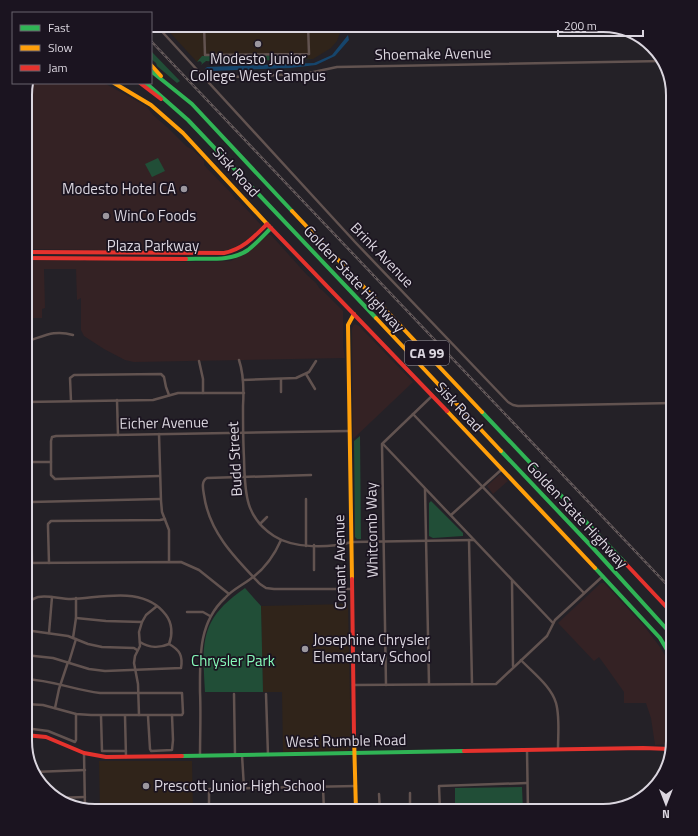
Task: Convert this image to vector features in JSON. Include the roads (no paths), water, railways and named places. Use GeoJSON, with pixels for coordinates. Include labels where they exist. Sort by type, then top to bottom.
{"type":"FeatureCollection","features":[{"type":"Feature","properties":{"kind":"main road"},"geometry":{"type":"LineString","coordinates":[[152,66],[171,86]]}},
{"type":"Feature","properties":{"kind":"main road","name":"Golden State Highway"},"geometry":{"type":"LineString","coordinates":[[152,71],[192,104],[666,607]]}},
{"type":"Feature","properties":{"kind":"main road","name":"Sisk Road"},"geometry":{"type":"LineString","coordinates":[[116,84],[151,105],[180,130],[267,224],[603,576],[653,630],[666,650]]}},
{"type":"Feature","properties":{"kind":"main road"},"geometry":{"type":"LineString","coordinates":[[141,84],[188,120]]}},
{"type":"Feature","properties":{"kind":"main road","name":"Golden State Highway"},"geometry":{"type":"LineString","coordinates":[[147,84],[174,106],[188,120],[593,548],[666,628]]}},
{"type":"Feature","properties":{"kind":"main road","name":"Plaza Parkway"},"geometry":{"type":"LineString","coordinates":[[32,252],[224,253],[240,248],[250,242],[267,224]]}},
{"type":"Feature","properties":{"kind":"main road","name":"Plaza Parkway"},"geometry":{"type":"LineString","coordinates":[[32,258],[227,258],[238,256],[248,250],[271,228]]}},
{"type":"Feature","properties":{"kind":"main road","name":"Conant Avenue"},"geometry":{"type":"LineString","coordinates":[[354,314],[349,321],[348,329],[356,804]]}},
{"type":"Feature","properties":{"kind":"main road","name":"West Rumble Road"},"geometry":{"type":"LineString","coordinates":[[32,735],[41,736],[84,753],[104,757],[126,753],[235,756],[665,749]]}},
{"type":"Feature","properties":{"kind":"street","name":"Brink Avenue"},"geometry":{"type":"LineString","coordinates":[[162,32],[278,160],[512,405],[666,403]]}},
{"type":"Feature","properties":{"kind":"street"},"geometry":{"type":"LineString","coordinates":[[204,32],[205,55],[309,54],[308,32]]}},
{"type":"Feature","properties":{"kind":"street","name":"Shoemake Avenue"},"geometry":{"type":"LineString","coordinates":[[205,78],[304,74],[338,67],[656,61]]}},
{"type":"Feature","properties":{"kind":"street"},"geometry":{"type":"LineString","coordinates":[[32,339],[46,334],[64,333],[73,335]]}},
{"type":"Feature","properties":{"kind":"street","name":"Budd Street"},"geometry":{"type":"LineString","coordinates":[[239,360],[244,394],[244,477],[247,502],[252,513],[260,524],[270,533],[281,540],[306,546],[338,545],[352,542],[474,540]]}},
{"type":"Feature","properties":{"kind":"street"},"geometry":{"type":"LineString","coordinates":[[199,361],[203,379],[203,393]]}},
{"type":"Feature","properties":{"kind":"street"},"geometry":{"type":"LineString","coordinates":[[243,380],[296,378],[306,374],[316,361]]}},
{"type":"Feature","properties":{"kind":"street"},"geometry":{"type":"LineString","coordinates":[[71,401],[70,382],[74,375],[161,374],[163,375],[169,395]]}},
{"type":"Feature","properties":{"kind":"street"},"geometry":{"type":"LineString","coordinates":[[306,374],[315,389]]}},
{"type":"Feature","properties":{"kind":"street"},"geometry":{"type":"LineString","coordinates":[[281,379],[281,392]]}},
{"type":"Feature","properties":{"kind":"street"},"geometry":{"type":"LineString","coordinates":[[32,402],[154,400],[178,393],[244,394]]}},
{"type":"Feature","properties":{"kind":"street"},"geometry":{"type":"LineString","coordinates":[[432,396],[382,444],[553,623]]}},
{"type":"Feature","properties":{"kind":"street"},"geometry":{"type":"LineString","coordinates":[[117,400],[118,435]]}},
{"type":"Feature","properties":{"kind":"street"},"geometry":{"type":"LineString","coordinates":[[412,414],[584,594]]}},
{"type":"Feature","properties":{"kind":"street","name":"Eicher Avenue"},"geometry":{"type":"LineString","coordinates":[[51,462],[50,444],[52,438],[56,436],[349,431]]}},
{"type":"Feature","properties":{"kind":"street"},"geometry":{"type":"LineString","coordinates":[[159,434],[160,499],[162,512],[169,530],[169,561]]}},
{"type":"Feature","properties":{"kind":"street","name":"Whitcomb Way"},"geometry":{"type":"LineString","coordinates":[[382,444],[386,685]]}},
{"type":"Feature","properties":{"kind":"street"},"geometry":{"type":"LineString","coordinates":[[32,462],[51,462],[51,474],[53,478],[58,480],[159,476]]}},
{"type":"Feature","properties":{"kind":"street"},"geometry":{"type":"LineString","coordinates":[[451,515],[501,470]]}},
{"type":"Feature","properties":{"kind":"street"},"geometry":{"type":"LineString","coordinates":[[312,475],[209,478],[204,480],[203,492],[206,507],[215,530],[226,546],[262,586],[274,589],[352,589]]}},
{"type":"Feature","properties":{"kind":"street"},"geometry":{"type":"LineString","coordinates":[[425,489],[428,684]]}},
{"type":"Feature","properties":{"kind":"street"},"geometry":{"type":"LineString","coordinates":[[32,502],[160,499]]}},
{"type":"Feature","properties":{"kind":"street"},"geometry":{"type":"LineString","coordinates":[[306,499],[306,546]]}},
{"type":"Feature","properties":{"kind":"street"},"geometry":{"type":"LineString","coordinates":[[260,524],[267,517]]}},
{"type":"Feature","properties":{"kind":"street"},"geometry":{"type":"LineString","coordinates":[[49,563],[48,527],[50,522],[165,519]]}},
{"type":"Feature","properties":{"kind":"street"},"geometry":{"type":"LineString","coordinates":[[200,756],[201,648],[203,634],[210,616],[218,605],[229,594],[262,570],[272,558],[281,540]]}},
{"type":"Feature","properties":{"kind":"street"},"geometry":{"type":"LineString","coordinates":[[469,540],[472,684]]}},
{"type":"Feature","properties":{"kind":"street"},"geometry":{"type":"LineString","coordinates":[[314,546],[314,570]]}},
{"type":"Feature","properties":{"kind":"street"},"geometry":{"type":"LineString","coordinates":[[32,563],[181,562],[194,567],[229,594]]}},
{"type":"Feature","properties":{"kind":"street"},"geometry":{"type":"LineString","coordinates":[[353,685],[496,684],[547,636],[553,623],[603,576]]}},
{"type":"Feature","properties":{"kind":"street"},"geometry":{"type":"LineString","coordinates":[[512,581],[513,667]]}},
{"type":"Feature","properties":{"kind":"street"},"geometry":{"type":"LineString","coordinates":[[32,600],[34,598],[52,597],[76,598],[128,596],[147,599],[164,612],[170,621],[172,630],[170,644]]}},
{"type":"Feature","properties":{"kind":"street"},"geometry":{"type":"LineString","coordinates":[[49,633],[52,597]]}},
{"type":"Feature","properties":{"kind":"street"},"geometry":{"type":"LineString","coordinates":[[55,708],[74,638],[76,598]]}},
{"type":"Feature","properties":{"kind":"street"},"geometry":{"type":"LineString","coordinates":[[139,715],[136,670],[134,663],[140,642],[139,632],[142,622],[146,615],[156,606]]}},
{"type":"Feature","properties":{"kind":"street"},"geometry":{"type":"LineString","coordinates":[[187,612],[203,612],[210,616]]}},
{"type":"Feature","properties":{"kind":"street"},"geometry":{"type":"LineString","coordinates":[[76,618],[142,622]]}},
{"type":"Feature","properties":{"kind":"street"},"geometry":{"type":"LineString","coordinates":[[32,631],[74,638],[96,646],[134,648],[137,650]]}},
{"type":"Feature","properties":{"kind":"street"},"geometry":{"type":"LineString","coordinates":[[140,642],[150,647],[170,644]]}},
{"type":"Feature","properties":{"kind":"street"},"geometry":{"type":"LineString","coordinates":[[32,656],[47,657],[95,670],[181,668],[182,659],[180,653],[170,644]]}},
{"type":"Feature","properties":{"kind":"street"},"geometry":{"type":"LineString","coordinates":[[520,660],[547,687],[555,701],[557,710],[558,750]]}},
{"type":"Feature","properties":{"kind":"street"},"geometry":{"type":"LineString","coordinates":[[32,679],[44,680],[86,692],[182,693],[183,714],[101,716],[76,714],[43,705],[32,704]]}},
{"type":"Feature","properties":{"kind":"street"},"geometry":{"type":"LineString","coordinates":[[234,694],[235,756]]}},
{"type":"Feature","properties":{"kind":"street"},"geometry":{"type":"LineString","coordinates":[[266,694],[268,755]]}},
{"type":"Feature","properties":{"kind":"street"},"geometry":{"type":"LineString","coordinates":[[32,729],[48,731],[75,742],[76,714]]}},
{"type":"Feature","properties":{"kind":"street"},"geometry":{"type":"LineString","coordinates":[[148,716],[150,750],[172,750],[172,715]]}},
{"type":"Feature","properties":{"kind":"street"},"geometry":{"type":"LineString","coordinates":[[101,716],[102,751],[126,753],[125,716]]}},
{"type":"Feature","properties":{"kind":"street"},"geometry":{"type":"LineString","coordinates":[[527,750],[528,804]]}},
{"type":"Feature","properties":{"kind":"street"},"geometry":{"type":"LineString","coordinates":[[84,753],[85,803]]}},
{"type":"Feature","properties":{"kind":"street"},"geometry":{"type":"LineString","coordinates":[[242,755],[244,788]]}},
{"type":"Feature","properties":{"kind":"street"},"geometry":{"type":"LineString","coordinates":[[41,772],[85,770]]}},
{"type":"Feature","properties":{"kind":"street"},"geometry":{"type":"LineString","coordinates":[[440,804],[439,786],[527,783]]}},
{"type":"Feature","properties":{"kind":"street"},"geometry":{"type":"LineString","coordinates":[[209,804],[209,789],[356,786]]}},
{"type":"Feature","properties":{"kind":"street"},"geometry":{"type":"LineString","coordinates":[[323,787],[324,804]]}},
{"type":"Feature","properties":{"kind":"street"},"geometry":{"type":"LineString","coordinates":[[410,793],[410,804]]}},
{"type":"Feature","properties":{"kind":"street"},"geometry":{"type":"LineString","coordinates":[[379,794],[380,804]]}},
{"type":"Feature","properties":{"kind":"street"},"geometry":{"type":"LineString","coordinates":[[68,798],[85,797]]}},
{"type":"Feature","properties":{"kind":"water"},"geometry":{"type":"Polygon","coordinates":[[[348,35],[349,40],[335,56],[316,65],[290,68],[210,71],[205,69],[207,67],[314,63],[332,55],[348,35]]]}},
{"type":"Feature","properties":{"kind":"railway"},"geometry":{"type":"LineString","coordinates":[[152,42],[666,584]]}},
{"type":"Feature","properties":{"kind":"place","name":"Modesto Junior College West Campus"},"geometry":{"type":"Point","coordinates":[258,44]}},
{"type":"Feature","properties":{"kind":"place","name":"Modesto Hotel CA"},"geometry":{"type":"Point","coordinates":[184,189]}},
{"type":"Feature","properties":{"kind":"place","name":"WinCo Foods"},"geometry":{"type":"Point","coordinates":[106,216]}},
{"type":"Feature","properties":{"kind":"place","name":"Josephine Chrysler Elementary School"},"geometry":{"type":"Point","coordinates":[305,649]}},
{"type":"Feature","properties":{"kind":"place","name":"Prescott Junior High School"},"geometry":{"type":"Point","coordinates":[146,786]}},
{"type":"Feature","properties":{"kind":"park label","name":"Chrysler Park"},"geometry":{"type":"Point","coordinates":[233,661]}}]}
